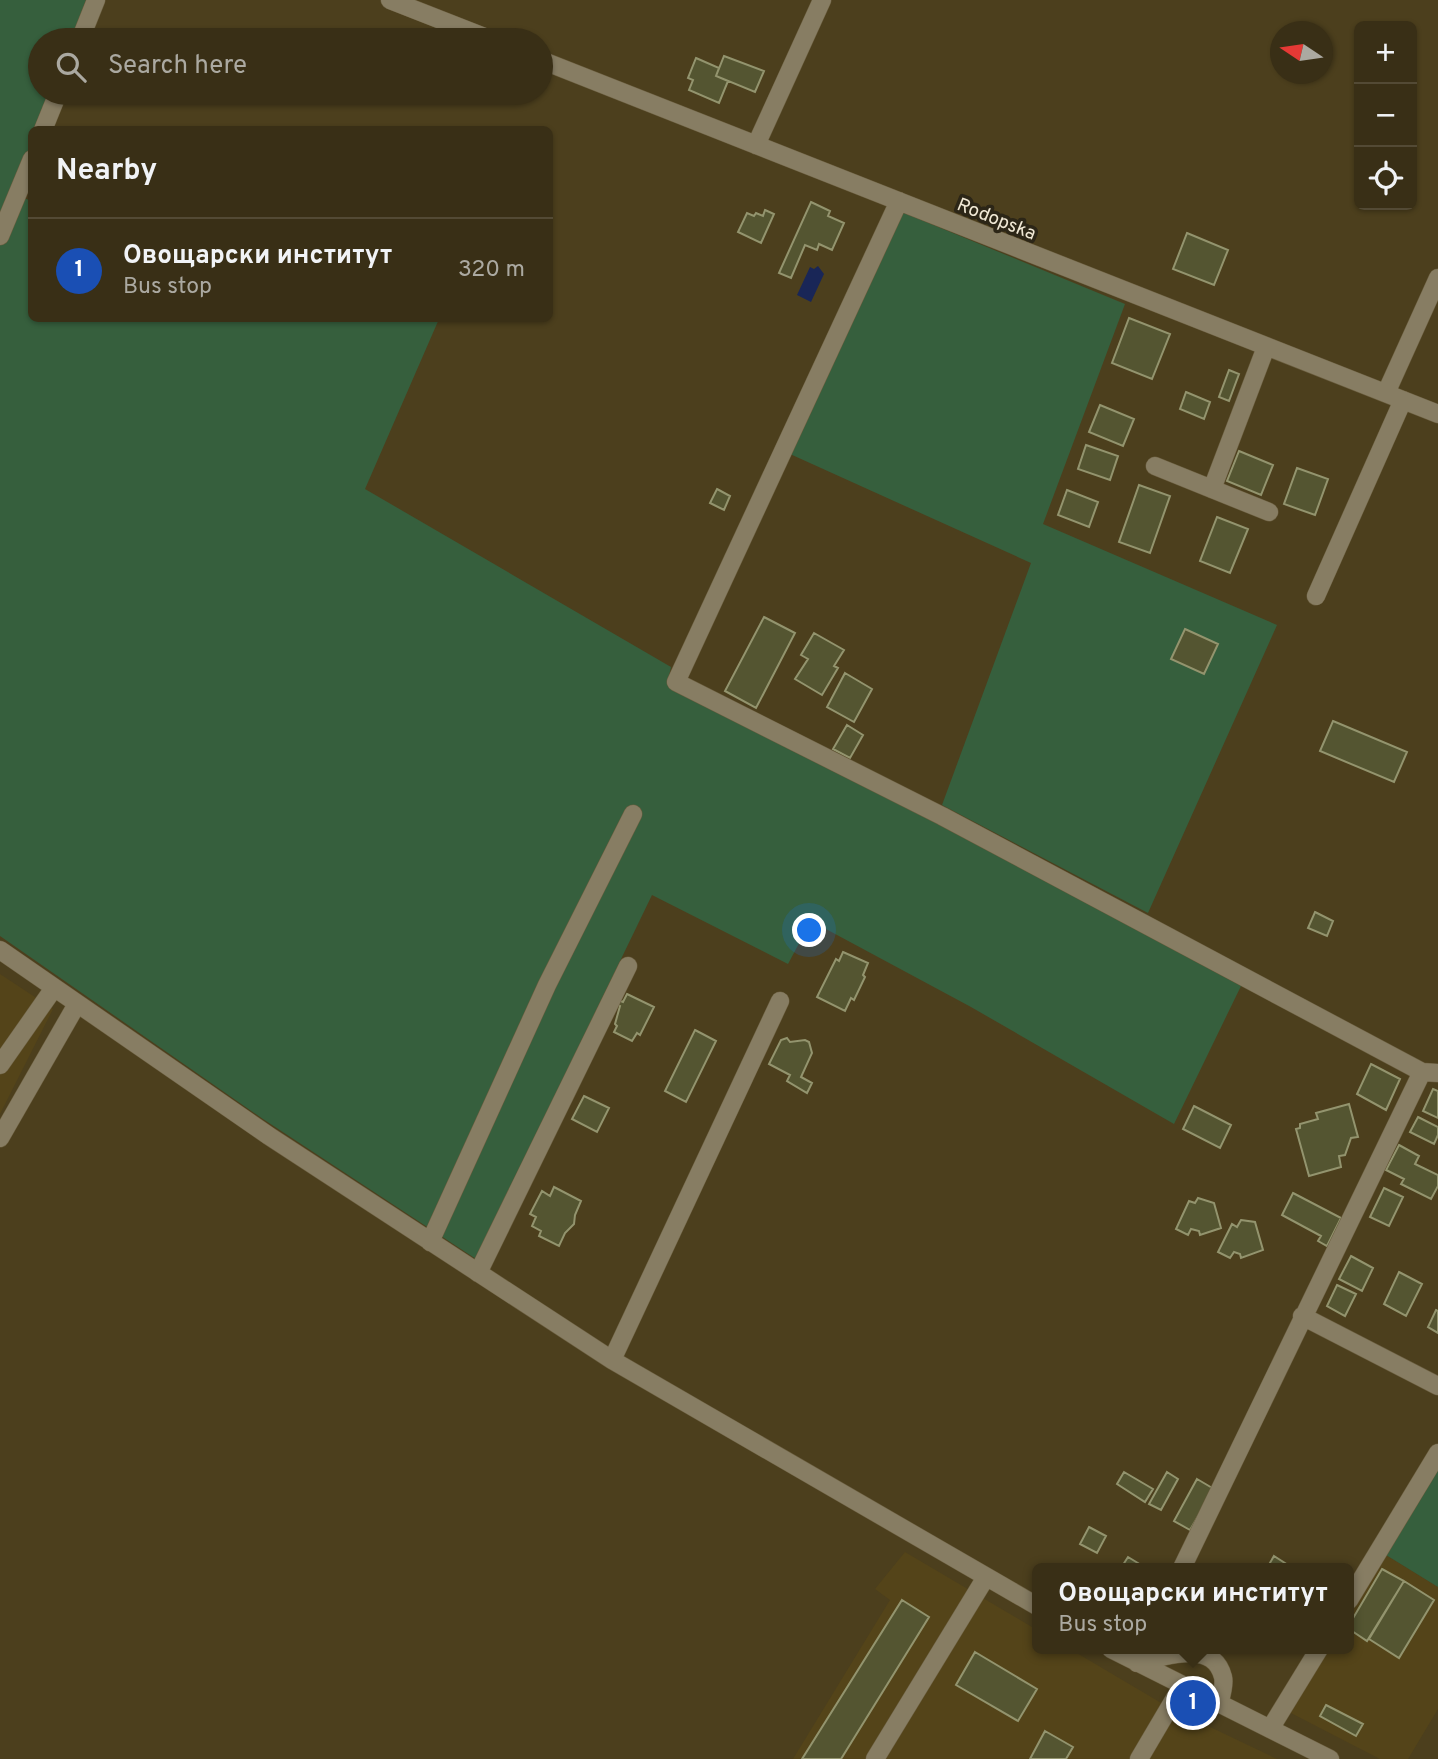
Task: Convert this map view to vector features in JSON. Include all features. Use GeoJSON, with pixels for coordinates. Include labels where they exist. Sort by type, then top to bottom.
{"type":"FeatureCollection","features":[{"type":"Feature","properties":{"kind":"street"},"geometry":{"type":"LineString","coordinates":[[85,28],[96,0]]}},
{"type":"Feature","properties":{"kind":"street"},"geometry":{"type":"LineString","coordinates":[[390,0],[461,28]]}},
{"type":"Feature","properties":{"kind":"street"},"geometry":{"type":"LineString","coordinates":[[756,145],[821,0]]}},
{"type":"Feature","properties":{"kind":"street","name":"Rodopska"},"geometry":{"type":"LineString","coordinates":[[553,65],[1438,414]]}},
{"type":"Feature","properties":{"kind":"street"},"geometry":{"type":"LineString","coordinates":[[45,126],[53,105]]}},
{"type":"Feature","properties":{"kind":"street"},"geometry":{"type":"LineString","coordinates":[[0,236],[28,169]]}},
{"type":"Feature","properties":{"kind":"street"},"geometry":{"type":"LineString","coordinates":[[899,201],[676,682],[942,816],[1430,1072],[1302,1316],[1184,1563]]}},
{"type":"Feature","properties":{"kind":"street"},"geometry":{"type":"LineString","coordinates":[[1386,393],[1438,278]]}},
{"type":"Feature","properties":{"kind":"street"},"geometry":{"type":"LineString","coordinates":[[1212,489],[1266,347]]}},
{"type":"Feature","properties":{"kind":"street"},"geometry":{"type":"LineString","coordinates":[[1316,596],[1403,400]]}},
{"type":"Feature","properties":{"kind":"street"},"geometry":{"type":"LineString","coordinates":[[1154,466],[1269,512]]}},
{"type":"Feature","properties":{"kind":"street"},"geometry":{"type":"LineString","coordinates":[[430,1242],[547,985],[633,814]]}},
{"type":"Feature","properties":{"kind":"street"},"geometry":{"type":"LineString","coordinates":[[0,950],[269,1136],[612,1360],[1032,1603]]}},
{"type":"Feature","properties":{"kind":"street"},"geometry":{"type":"LineString","coordinates":[[478,1273],[628,966]]}},
{"type":"Feature","properties":{"kind":"street"},"geometry":{"type":"LineString","coordinates":[[0,1065],[54,988]]}},
{"type":"Feature","properties":{"kind":"street"},"geometry":{"type":"LineString","coordinates":[[612,1360],[780,1001]]}},
{"type":"Feature","properties":{"kind":"street"},"geometry":{"type":"LineString","coordinates":[[0,1138],[77,1004]]}},
{"type":"Feature","properties":{"kind":"street"},"geometry":{"type":"LineString","coordinates":[[1302,1316],[1438,1386]]}},
{"type":"Feature","properties":{"kind":"street"},"geometry":{"type":"LineString","coordinates":[[1354,1592],[1438,1453]]}},
{"type":"Feature","properties":{"kind":"street"},"geometry":{"type":"LineString","coordinates":[[875,1759],[985,1577]]}},
{"type":"Feature","properties":{"kind":"street"},"geometry":{"type":"LineString","coordinates":[[1140,1656],[1169,1654]]}},
{"type":"Feature","properties":{"kind":"street"},"geometry":{"type":"LineString","coordinates":[[1201,1654],[1216,1662],[1224,1679],[1219,1704]]}},
{"type":"Feature","properties":{"kind":"street"},"geometry":{"type":"LineString","coordinates":[[1270,1729],[1316,1654]]}},
{"type":"Feature","properties":{"kind":"street"},"geometry":{"type":"LineString","coordinates":[[1140,1656],[1182,1686],[1330,1759]]}},
{"type":"Feature","properties":{"kind":"street"},"geometry":{"type":"LineString","coordinates":[[1139,1759],[1182,1686]]}},
{"type":"Feature","properties":{"kind":"shaded area"},"geometry":{"type":"Polygon","coordinates":[[[0,974],[53,1009],[0,1114],[0,974]]]}},
{"type":"Feature","properties":{"kind":"shaded area"},"geometry":{"type":"Polygon","coordinates":[[[905,1552],[1032,1627],[1032,1654],[1078,1654],[1168,1707],[1277,1759],[793,1759],[890,1600],[875,1589],[905,1552]]]}},
{"type":"Feature","properties":{"kind":"shaded area"},"geometry":{"type":"Polygon","coordinates":[[[1386,1555],[1438,1587],[1438,1709],[1408,1759],[1380,1759],[1289,1712],[1325,1654],[1354,1654],[1354,1607],[1386,1555]]]}},
{"type":"Feature","properties":{"kind":"green space"},"geometry":{"type":"Polygon","coordinates":[[[0,0],[86,0],[76,28],[28,28],[28,105],[48,105],[40,126],[28,126],[28,157],[15,194],[28,200],[28,322],[438,322],[365,489],[671,667],[667,685],[934,820],[1241,986],[1174,1124],[971,1007],[811,921],[788,964],[652,895],[476,1259],[263,1119],[0,936],[0,0]]]}},
{"type":"Feature","properties":{"kind":"green space"},"geometry":{"type":"Polygon","coordinates":[[[902,212],[1125,304],[1043,524],[1277,625],[1148,913],[942,805],[1031,563],[790,454],[902,212]]]}},
{"type":"Feature","properties":{"kind":"green space"},"geometry":{"type":"Polygon","coordinates":[[[1438,1469],[1438,1587],[1386,1555],[1438,1469]]]}},
{"type":"Feature","properties":{"kind":"water"},"geometry":{"type":"Polygon","coordinates":[[[818,266],[824,274],[811,302],[797,295],[810,267],[814,269],[818,266]]]}},
{"type":"Feature","properties":{"kind":"building"},"geometry":{"type":"Polygon","coordinates":[[[724,56],[764,71],[755,92],[716,76],[724,56]]]}},
{"type":"Feature","properties":{"kind":"building"},"geometry":{"type":"Polygon","coordinates":[[[696,58],[719,68],[716,76],[728,81],[719,103],[689,90],[693,80],[688,78],[696,58]]]}},
{"type":"Feature","properties":{"kind":"building"},"geometry":{"type":"Polygon","coordinates":[[[811,202],[830,211],[828,216],[844,223],[832,250],[819,244],[817,250],[805,245],[791,278],[779,273],[811,202]]]}},
{"type":"Feature","properties":{"kind":"building"},"geometry":{"type":"Polygon","coordinates":[[[765,210],[774,214],[761,243],[738,232],[747,213],[763,216],[765,210]]]}},
{"type":"Feature","properties":{"kind":"building"},"geometry":{"type":"Polygon","coordinates":[[[1187,233],[1228,250],[1214,285],[1173,269],[1187,233]]]}},
{"type":"Feature","properties":{"kind":"building"},"geometry":{"type":"Polygon","coordinates":[[[1129,318],[1170,334],[1152,379],[1112,363],[1129,318]]]}},
{"type":"Feature","properties":{"kind":"building"},"geometry":{"type":"Polygon","coordinates":[[[1229,370],[1239,374],[1229,401],[1219,397],[1229,370]]]}},
{"type":"Feature","properties":{"kind":"building"},"geometry":{"type":"Polygon","coordinates":[[[1186,392],[1210,402],[1204,419],[1180,409],[1186,392]]]}},
{"type":"Feature","properties":{"kind":"building"},"geometry":{"type":"Polygon","coordinates":[[[1100,405],[1134,419],[1123,446],[1089,432],[1100,405]]]}},
{"type":"Feature","properties":{"kind":"building"},"geometry":{"type":"Polygon","coordinates":[[[1086,445],[1118,456],[1110,480],[1078,469],[1086,445]]]}},
{"type":"Feature","properties":{"kind":"building"},"geometry":{"type":"Polygon","coordinates":[[[1239,451],[1273,465],[1261,495],[1227,481],[1239,451]]]}},
{"type":"Feature","properties":{"kind":"building"},"geometry":{"type":"Polygon","coordinates":[[[1297,468],[1328,479],[1315,515],[1284,504],[1297,468]]]}},
{"type":"Feature","properties":{"kind":"building"},"geometry":{"type":"Polygon","coordinates":[[[1139,485],[1170,496],[1150,553],[1119,542],[1139,485]]]}},
{"type":"Feature","properties":{"kind":"building"},"geometry":{"type":"Polygon","coordinates":[[[717,489],[730,496],[724,510],[710,503],[717,489]]]}},
{"type":"Feature","properties":{"kind":"building"},"geometry":{"type":"Polygon","coordinates":[[[1067,490],[1098,502],[1089,527],[1058,515],[1067,490]]]}},
{"type":"Feature","properties":{"kind":"building"},"geometry":{"type":"Polygon","coordinates":[[[1217,517],[1248,529],[1230,573],[1200,561],[1217,517]]]}},
{"type":"Feature","properties":{"kind":"building"},"geometry":{"type":"Polygon","coordinates":[[[764,617],[795,633],[756,708],[725,691],[764,617]]]}},
{"type":"Feature","properties":{"kind":"building"},"geometry":{"type":"Polygon","coordinates":[[[1185,629],[1218,644],[1204,674],[1171,659],[1185,629]]]}},
{"type":"Feature","properties":{"kind":"building"},"geometry":{"type":"Polygon","coordinates":[[[814,633],[844,650],[834,666],[838,668],[822,695],[795,679],[808,659],[801,655],[814,633]]]}},
{"type":"Feature","properties":{"kind":"building"},"geometry":{"type":"Polygon","coordinates":[[[845,673],[872,689],[854,722],[827,707],[845,673]]]}},
{"type":"Feature","properties":{"kind":"building"},"geometry":{"type":"Polygon","coordinates":[[[1333,721],[1407,752],[1394,782],[1320,751],[1333,721]]]}},
{"type":"Feature","properties":{"kind":"building"},"geometry":{"type":"Polygon","coordinates":[[[847,725],[863,735],[850,758],[833,749],[847,725]]]}},
{"type":"Feature","properties":{"kind":"building"},"geometry":{"type":"Polygon","coordinates":[[[1315,912],[1333,921],[1327,936],[1308,928],[1315,912]]]}},
{"type":"Feature","properties":{"kind":"building"},"geometry":{"type":"Polygon","coordinates":[[[843,952],[868,963],[863,975],[865,977],[854,1000],[851,998],[845,1011],[817,997],[836,959],[839,961],[843,952]]]}},
{"type":"Feature","properties":{"kind":"building"},"geometry":{"type":"Polygon","coordinates":[[[627,994],[654,1007],[640,1035],[637,1033],[632,1041],[614,1032],[620,1006],[616,1004],[618,1000],[623,1002],[627,994]]]}},
{"type":"Feature","properties":{"kind":"building"},"geometry":{"type":"Polygon","coordinates":[[[695,1030],[716,1041],[686,1102],[665,1091],[695,1030]]]}},
{"type":"Feature","properties":{"kind":"building"},"geometry":{"type":"Polygon","coordinates":[[[787,1038],[790,1042],[809,1042],[812,1053],[801,1077],[812,1083],[807,1093],[787,1081],[790,1075],[769,1064],[781,1040],[787,1038]]]}},
{"type":"Feature","properties":{"kind":"building"},"geometry":{"type":"Polygon","coordinates":[[[1371,1064],[1400,1079],[1386,1110],[1357,1094],[1371,1064]]]}},
{"type":"Feature","properties":{"kind":"building"},"geometry":{"type":"Polygon","coordinates":[[[1433,1089],[1438,1091],[1438,1118],[1423,1111],[1433,1089]]]}},
{"type":"Feature","properties":{"kind":"building"},"geometry":{"type":"Polygon","coordinates":[[[584,1096],[609,1108],[597,1132],[572,1119],[584,1096]]]}},
{"type":"Feature","properties":{"kind":"building"},"geometry":{"type":"Polygon","coordinates":[[[1349,1104],[1358,1137],[1351,1138],[1345,1155],[1339,1156],[1341,1167],[1309,1176],[1296,1129],[1300,1128],[1300,1124],[1318,1119],[1316,1113],[1349,1104]]]}},
{"type":"Feature","properties":{"kind":"building"},"geometry":{"type":"Polygon","coordinates":[[[1194,1106],[1231,1125],[1220,1148],[1183,1129],[1194,1106]]]}},
{"type":"Feature","properties":{"kind":"building"},"geometry":{"type":"Polygon","coordinates":[[[1418,1117],[1438,1127],[1434,1144],[1410,1132],[1418,1117]]]}},
{"type":"Feature","properties":{"kind":"building"},"geometry":{"type":"Polygon","coordinates":[[[1399,1145],[1419,1156],[1415,1164],[1438,1175],[1438,1186],[1431,1199],[1401,1184],[1404,1179],[1386,1170],[1399,1145]]]}},
{"type":"Feature","properties":{"kind":"building"},"geometry":{"type":"Polygon","coordinates":[[[554,1187],[581,1201],[574,1224],[565,1233],[559,1246],[539,1236],[541,1231],[532,1226],[536,1217],[530,1214],[542,1191],[550,1196],[554,1187]]]}},
{"type":"Feature","properties":{"kind":"building"},"geometry":{"type":"Polygon","coordinates":[[[1384,1188],[1403,1197],[1389,1226],[1370,1217],[1384,1188]]]}},
{"type":"Feature","properties":{"kind":"building"},"geometry":{"type":"Polygon","coordinates":[[[1293,1193],[1341,1218],[1327,1246],[1318,1241],[1321,1236],[1282,1215],[1293,1193]]]}},
{"type":"Feature","properties":{"kind":"building"},"geometry":{"type":"Polygon","coordinates":[[[1198,1198],[1214,1203],[1221,1228],[1200,1235],[1199,1231],[1191,1229],[1188,1235],[1176,1229],[1189,1201],[1195,1203],[1198,1198]]]}},
{"type":"Feature","properties":{"kind":"building"},"geometry":{"type":"Polygon","coordinates":[[[1241,1220],[1255,1222],[1263,1250],[1241,1258],[1240,1254],[1234,1252],[1230,1258],[1218,1252],[1232,1224],[1237,1227],[1241,1220]]]}},
{"type":"Feature","properties":{"kind":"building"},"geometry":{"type":"Polygon","coordinates":[[[1351,1256],[1373,1268],[1362,1291],[1339,1279],[1351,1256]]]}},
{"type":"Feature","properties":{"kind":"building"},"geometry":{"type":"Polygon","coordinates":[[[1399,1272],[1422,1284],[1406,1316],[1384,1304],[1399,1272]]]}},
{"type":"Feature","properties":{"kind":"building"},"geometry":{"type":"Polygon","coordinates":[[[1337,1285],[1356,1294],[1345,1316],[1327,1306],[1337,1285]]]}},
{"type":"Feature","properties":{"kind":"building"},"geometry":{"type":"Polygon","coordinates":[[[1436,1310],[1438,1311],[1438,1333],[1428,1327],[1436,1310]]]}},
{"type":"Feature","properties":{"kind":"building"},"geometry":{"type":"Polygon","coordinates":[[[1124,1472],[1153,1489],[1145,1502],[1117,1484],[1124,1472]]]}},
{"type":"Feature","properties":{"kind":"building"},"geometry":{"type":"Polygon","coordinates":[[[1167,1472],[1178,1479],[1161,1510],[1149,1504],[1167,1472]]]}},
{"type":"Feature","properties":{"kind":"building"},"geometry":{"type":"Polygon","coordinates":[[[1197,1479],[1214,1489],[1190,1530],[1174,1521],[1197,1479]]]}},
{"type":"Feature","properties":{"kind":"building"},"geometry":{"type":"Polygon","coordinates":[[[1089,1527],[1106,1536],[1097,1553],[1080,1544],[1089,1527]]]}},
{"type":"Feature","properties":{"kind":"building"},"geometry":{"type":"Polygon","coordinates":[[[1274,1556],[1285,1563],[1270,1563],[1274,1556]]]}},
{"type":"Feature","properties":{"kind":"building"},"geometry":{"type":"Polygon","coordinates":[[[1128,1557],[1138,1563],[1124,1563],[1128,1557]]]}},
{"type":"Feature","properties":{"kind":"building"},"geometry":{"type":"Polygon","coordinates":[[[1382,1569],[1404,1581],[1367,1641],[1354,1632],[1354,1617],[1382,1569]]]}},
{"type":"Feature","properties":{"kind":"building"},"geometry":{"type":"Polygon","coordinates":[[[1404,1581],[1434,1600],[1399,1658],[1369,1639],[1404,1581]]]}},
{"type":"Feature","properties":{"kind":"building"},"geometry":{"type":"Polygon","coordinates":[[[902,1600],[929,1617],[841,1759],[802,1759],[902,1600]]]}},
{"type":"Feature","properties":{"kind":"building"},"geometry":{"type":"Polygon","coordinates":[[[975,1652],[1037,1689],[1018,1721],[956,1685],[975,1652]]]}},
{"type":"Feature","properties":{"kind":"building"},"geometry":{"type":"Polygon","coordinates":[[[1326,1705],[1363,1724],[1356,1736],[1320,1716],[1326,1705]]]}},
{"type":"Feature","properties":{"kind":"building"},"geometry":{"type":"Polygon","coordinates":[[[1045,1731],[1073,1747],[1066,1759],[1030,1759],[1045,1731]]]}},
{"type":"Feature","properties":{"kind":"place","name":"Овощарски институт"},"geometry":{"type":"Point","coordinates":[1193,1703]}}]}
